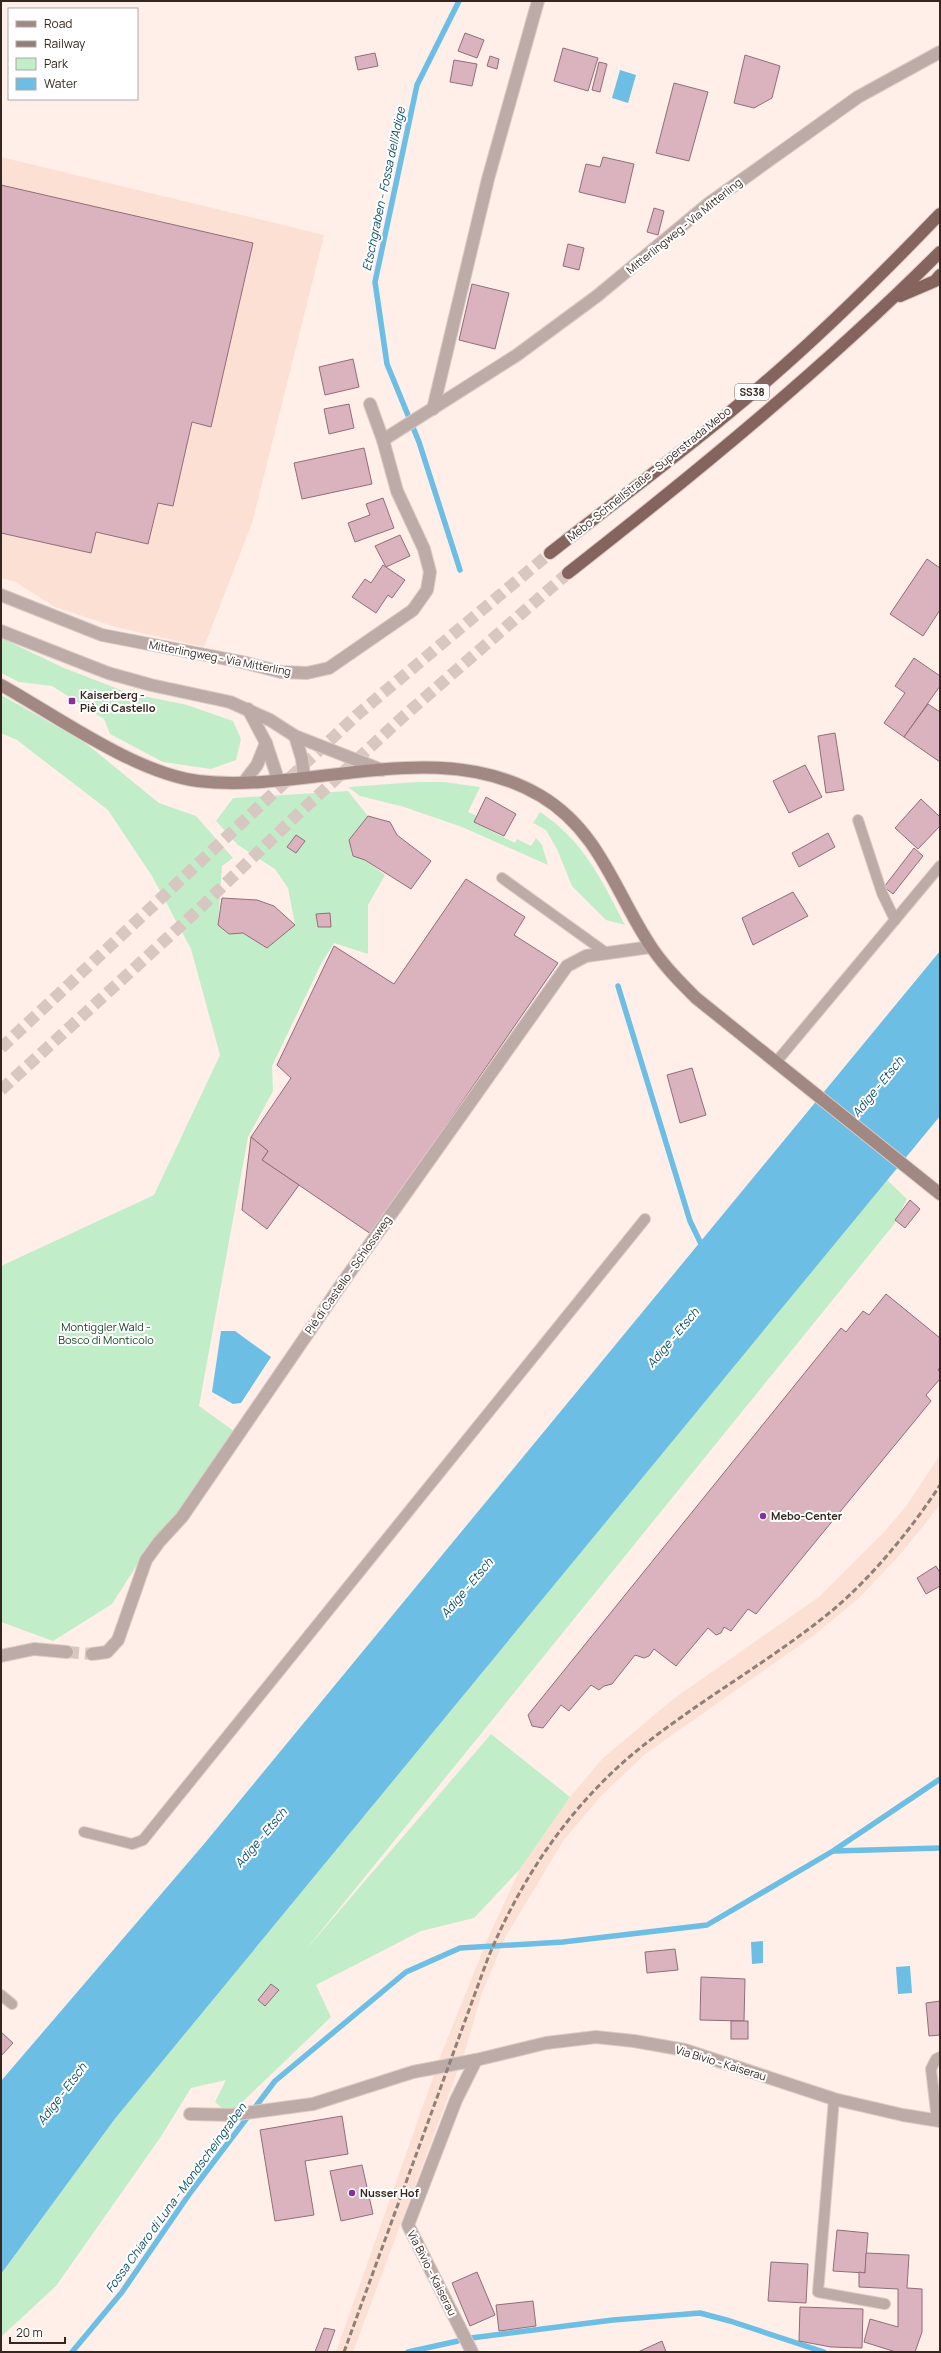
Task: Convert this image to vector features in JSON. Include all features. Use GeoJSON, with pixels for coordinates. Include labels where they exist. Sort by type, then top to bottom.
{"type":"FeatureCollection","features":[{"type":"Feature","properties":{"kind":"highway","name":"Mebo-Schnellstraße - Superstrada Mebo"},"geometry":{"type":"LineString","coordinates":[[550,553],[684,447],[785,364],[878,279],[940,214]]}},
{"type":"Feature","properties":{"kind":"highway","name":"SS38"},"geometry":{"type":"LineString","coordinates":[[568,573],[683,484],[812,373],[893,299],[940,252]]}},
{"type":"Feature","properties":{"kind":"highway"},"geometry":{"type":"LineString","coordinates":[[893,299],[934,281],[940,275]]}},
{"type":"Feature","properties":{"kind":"main road"},"geometry":{"type":"LineString","coordinates":[[1,685],[132,760],[167,774],[195,780],[244,782],[383,771],[457,768],[501,778],[542,796],[577,825],[595,848],[609,869],[651,947],[671,974],[696,998],[940,1194]]}},
{"type":"Feature","properties":{"kind":"street"},"geometry":{"type":"LineString","coordinates":[[433,409],[488,179],[538,1]]}},
{"type":"Feature","properties":{"kind":"street","name":"Mitterlingweg - Via Mitterling"},"geometry":{"type":"LineString","coordinates":[[383,440],[517,355],[597,296],[708,204],[783,149],[858,97],[940,52]]}},
{"type":"Feature","properties":{"kind":"street","name":"Mitterlingweg - Via Mitterling"},"geometry":{"type":"LineString","coordinates":[[1,595],[102,635],[242,662],[281,672],[307,673],[329,668],[413,610],[427,590],[430,572],[424,550],[396,491],[383,440],[370,404]]}},
{"type":"Feature","properties":{"kind":"street"},"geometry":{"type":"LineString","coordinates":[[1,631],[108,673],[151,685],[230,702],[248,709],[295,736],[383,771]]}},
{"type":"Feature","properties":{"kind":"street"},"geometry":{"type":"LineString","coordinates":[[248,709],[266,743],[278,779]]}},
{"type":"Feature","properties":{"kind":"street"},"geometry":{"type":"LineString","coordinates":[[295,736],[302,759],[304,777]]}},
{"type":"Feature","properties":{"kind":"street"},"geometry":{"type":"LineString","coordinates":[[244,782],[257,764],[266,743]]}},
{"type":"Feature","properties":{"kind":"street","name":"Pié di Castello - Schlossweg"},"geometry":{"type":"LineString","coordinates":[[92,1654],[107,1652],[118,1640],[146,1560],[159,1542],[182,1517],[342,1282],[567,966],[586,956],[605,952],[651,947]]}},
{"type":"Feature","properties":{"kind":"street"},"geometry":{"type":"LineString","coordinates":[[1,1656],[34,1649],[67,1652]]}},
{"type":"Feature","properties":{"kind":"street","name":"Via Bivio - Kaiserau"},"geometry":{"type":"LineString","coordinates":[[190,2114],[231,2115],[275,2111],[337,2098],[413,2072],[476,2060],[546,2043],[596,2037],[634,2041],[685,2050],[834,2099],[903,2116],[939,2121]]}},
{"type":"Feature","properties":{"kind":"street","name":"Via Bivio - Kaiserau"},"geometry":{"type":"LineString","coordinates":[[472,2352],[408,2225],[456,2100],[476,2060]]}},
{"type":"Feature","properties":{"kind":"lane"},"geometry":{"type":"LineString","coordinates":[[858,820],[882,893],[894,920]]}},
{"type":"Feature","properties":{"kind":"lane"},"geometry":{"type":"LineString","coordinates":[[776,1061],[940,866]]}},
{"type":"Feature","properties":{"kind":"lane"},"geometry":{"type":"LineString","coordinates":[[502,878],[605,952]]}},
{"type":"Feature","properties":{"kind":"lane"},"geometry":{"type":"LineString","coordinates":[[84,1832],[132,1844],[143,1840],[645,1219]]}},
{"type":"Feature","properties":{"kind":"lane"},"geometry":{"type":"LineString","coordinates":[[1,1995],[12,2004]]}},
{"type":"Feature","properties":{"kind":"lane"},"geometry":{"type":"LineString","coordinates":[[939,2121],[930,2069],[936,2059],[940,2057]]}},
{"type":"Feature","properties":{"kind":"lane"},"geometry":{"type":"LineString","coordinates":[[834,2099],[818,2292],[885,2304]]}},
{"type":"Feature","properties":{"kind":"shaded area"},"geometry":{"type":"Polygon","coordinates":[[[1,157],[324,235],[252,523],[204,647],[116,627],[55,607],[14,581],[1,578],[1,157]]]}},
{"type":"Feature","properties":{"kind":"shaded area"},"geometry":{"type":"Polygon","coordinates":[[[940,1455],[940,1505],[899,1556],[859,1598],[813,1636],[645,1754],[600,1797],[563,1841],[506,1936],[482,1993],[464,2054],[353,2352],[336,2352],[442,2052],[488,1938],[520,1869],[570,1797],[603,1758],[672,1700],[820,1596],[886,1530],[907,1505],[940,1455]]]}},
{"type":"Feature","properties":{"kind":"green space"},"geometry":{"type":"Polygon","coordinates":[[[1,638],[64,668],[129,693],[187,705],[233,721],[241,739],[236,760],[211,769],[163,762],[110,734],[104,719],[52,686],[19,682],[1,673],[1,638]]]}},
{"type":"Feature","properties":{"kind":"green space","name":"Montiggler Wald - Bosco di Monticolo"},"geometry":{"type":"Polygon","coordinates":[[[1,695],[83,741],[159,803],[196,816],[233,858],[222,866],[218,925],[229,934],[243,933],[267,948],[295,925],[288,888],[275,869],[238,845],[216,821],[233,798],[348,791],[368,816],[349,840],[352,856],[365,860],[385,875],[368,905],[368,954],[334,943],[321,964],[272,1066],[273,1091],[248,1137],[199,1406],[234,1431],[176,1514],[144,1554],[112,1604],[53,1641],[1,1622],[1,1266],[154,1195],[220,1055],[191,949],[152,876],[108,810],[17,740],[1,733],[1,695]]]}},
{"type":"Feature","properties":{"kind":"green space"},"geometry":{"type":"Polygon","coordinates":[[[417,782],[444,782],[480,787],[468,812],[477,816],[474,822],[515,843],[517,839],[531,846],[536,838],[542,845],[548,865],[462,827],[404,807],[360,796],[348,787],[417,782]]]}},
{"type":"Feature","properties":{"kind":"green space"},"geometry":{"type":"Polygon","coordinates":[[[540,812],[555,823],[580,848],[608,892],[625,925],[606,920],[572,886],[557,849],[546,830],[533,823],[540,812]]]}},
{"type":"Feature","properties":{"kind":"green space"},"geometry":{"type":"Polygon","coordinates":[[[887,1180],[907,1199],[895,1223],[304,1952],[491,1734],[570,1797],[520,1869],[474,1918],[421,1931],[316,1985],[331,2017],[235,2109],[223,2109],[215,2102],[226,2080],[191,2088],[160,2138],[56,2286],[1,2337],[1,2274],[114,2120],[887,1180]]]}},
{"type":"Feature","properties":{"kind":"water"},"geometry":{"type":"Polygon","coordinates":[[[620,70],[636,75],[628,103],[612,98],[620,70]]]}},
{"type":"Feature","properties":{"kind":"water","name":"Adige - Etsch"},"geometry":{"type":"Polygon","coordinates":[[[940,951],[940,1116],[114,2120],[1,2274],[1,2081],[204,1844],[940,951]]]}},
{"type":"Feature","properties":{"kind":"water"},"geometry":{"type":"Polygon","coordinates":[[[221,1331],[235,1331],[271,1357],[241,1403],[233,1404],[212,1392],[221,1331]]]}},
{"type":"Feature","properties":{"kind":"water"},"geometry":{"type":"Polygon","coordinates":[[[763,1941],[763,1963],[752,1964],[751,1942],[763,1941]]]}},
{"type":"Feature","properties":{"kind":"water"},"geometry":{"type":"Polygon","coordinates":[[[910,1966],[912,1993],[898,1994],[896,1967],[910,1966]]]}},
{"type":"Feature","properties":{"kind":"building"},"geometry":{"type":"Polygon","coordinates":[[[465,33],[484,40],[477,58],[458,51],[465,33]]]}},
{"type":"Feature","properties":{"kind":"building"},"geometry":{"type":"Polygon","coordinates":[[[563,48],[598,58],[588,91],[554,81],[563,48]]]}},
{"type":"Feature","properties":{"kind":"building"},"geometry":{"type":"Polygon","coordinates":[[[375,53],[378,66],[358,70],[355,57],[375,53]]]}},
{"type":"Feature","properties":{"kind":"building"},"geometry":{"type":"Polygon","coordinates":[[[745,55],[780,66],[772,98],[754,108],[734,103],[745,55]]]}},
{"type":"Feature","properties":{"kind":"building"},"geometry":{"type":"Polygon","coordinates":[[[490,56],[499,59],[497,69],[487,66],[490,56]]]}},
{"type":"Feature","properties":{"kind":"building"},"geometry":{"type":"Polygon","coordinates":[[[454,60],[477,64],[472,86],[450,82],[454,60]]]}},
{"type":"Feature","properties":{"kind":"building"},"geometry":{"type":"Polygon","coordinates":[[[599,62],[607,64],[600,92],[592,90],[599,62]]]}},
{"type":"Feature","properties":{"kind":"building"},"geometry":{"type":"Polygon","coordinates":[[[674,83],[708,92],[689,161],[656,153],[674,83]]]}},
{"type":"Feature","properties":{"kind":"building"},"geometry":{"type":"Polygon","coordinates":[[[603,157],[634,164],[625,203],[579,192],[586,164],[600,167],[603,157]]]}},
{"type":"Feature","properties":{"kind":"building"},"geometry":{"type":"Polygon","coordinates":[[[1,185],[253,243],[211,427],[192,422],[173,506],[158,503],[148,544],[96,532],[91,553],[1,533],[1,185]]]}},
{"type":"Feature","properties":{"kind":"building"},"geometry":{"type":"Polygon","coordinates":[[[654,208],[664,211],[658,235],[647,232],[654,208]]]}},
{"type":"Feature","properties":{"kind":"building"},"geometry":{"type":"Polygon","coordinates":[[[568,244],[584,248],[579,270],[563,266],[568,244]]]}},
{"type":"Feature","properties":{"kind":"building"},"geometry":{"type":"Polygon","coordinates":[[[472,284],[509,293],[495,349],[459,340],[472,284]]]}},
{"type":"Feature","properties":{"kind":"building"},"geometry":{"type":"Polygon","coordinates":[[[353,359],[359,387],[325,395],[319,367],[353,359]]]}},
{"type":"Feature","properties":{"kind":"building"},"geometry":{"type":"Polygon","coordinates":[[[349,404],[354,428],[329,434],[324,409],[349,404]]]}},
{"type":"Feature","properties":{"kind":"building"},"geometry":{"type":"Polygon","coordinates":[[[364,448],[372,484],[302,499],[294,463],[364,448]]]}},
{"type":"Feature","properties":{"kind":"building"},"geometry":{"type":"Polygon","coordinates":[[[383,498],[394,528],[355,542],[348,523],[370,515],[366,504],[383,498]]]}},
{"type":"Feature","properties":{"kind":"building"},"geometry":{"type":"Polygon","coordinates":[[[400,535],[410,556],[386,567],[375,546],[400,535]]]}},
{"type":"Feature","properties":{"kind":"building"},"geometry":{"type":"Polygon","coordinates":[[[927,559],[940,568],[940,610],[923,636],[890,614],[927,559]]]}},
{"type":"Feature","properties":{"kind":"building"},"geometry":{"type":"Polygon","coordinates":[[[383,565],[405,580],[392,598],[388,595],[376,613],[352,597],[365,579],[371,583],[383,565]]]}},
{"type":"Feature","properties":{"kind":"building"},"geometry":{"type":"Polygon","coordinates":[[[914,658],[940,676],[940,686],[904,737],[884,723],[905,693],[895,686],[914,658]]]}},
{"type":"Feature","properties":{"kind":"building"},"geometry":{"type":"Polygon","coordinates":[[[928,704],[940,712],[940,762],[904,737],[928,704]]]}},
{"type":"Feature","properties":{"kind":"building"},"geometry":{"type":"Polygon","coordinates":[[[835,733],[844,790],[826,793],[818,736],[835,733]]]}},
{"type":"Feature","properties":{"kind":"building"},"geometry":{"type":"Polygon","coordinates":[[[805,765],[822,797],[789,813],[773,781],[805,765]]]}},
{"type":"Feature","properties":{"kind":"building"},"geometry":{"type":"Polygon","coordinates":[[[486,797],[516,814],[504,836],[474,822],[486,797]]]}},
{"type":"Feature","properties":{"kind":"building"},"geometry":{"type":"Polygon","coordinates":[[[921,799],[940,817],[940,826],[918,849],[895,828],[921,799]]]}},
{"type":"Feature","properties":{"kind":"building"},"geometry":{"type":"Polygon","coordinates":[[[368,816],[390,822],[397,835],[431,861],[411,889],[365,860],[353,856],[349,840],[368,816]]]}},
{"type":"Feature","properties":{"kind":"building"},"geometry":{"type":"Polygon","coordinates":[[[828,833],[835,847],[799,867],[792,853],[828,833]]]}},
{"type":"Feature","properties":{"kind":"building"},"geometry":{"type":"Polygon","coordinates":[[[296,835],[305,841],[296,853],[287,847],[296,835]]]}},
{"type":"Feature","properties":{"kind":"building"},"geometry":{"type":"Polygon","coordinates":[[[914,848],[923,856],[893,894],[884,887],[914,848]]]}},
{"type":"Feature","properties":{"kind":"building"},"geometry":{"type":"Polygon","coordinates":[[[466,879],[525,917],[514,935],[558,963],[371,1234],[262,1160],[268,1151],[251,1137],[291,1078],[277,1065],[334,946],[394,984],[466,879]]]}},
{"type":"Feature","properties":{"kind":"building"},"geometry":{"type":"Polygon","coordinates":[[[793,892],[808,916],[753,945],[742,918],[793,892]]]}},
{"type":"Feature","properties":{"kind":"building"},"geometry":{"type":"Polygon","coordinates":[[[222,898],[257,900],[274,906],[295,925],[267,948],[243,933],[229,934],[218,925],[222,898]]]}},
{"type":"Feature","properties":{"kind":"building"},"geometry":{"type":"Polygon","coordinates":[[[330,913],[331,927],[318,927],[316,914],[330,913]]]}},
{"type":"Feature","properties":{"kind":"building"},"geometry":{"type":"Polygon","coordinates":[[[692,1068],[706,1115],[680,1123],[667,1075],[692,1068]]]}},
{"type":"Feature","properties":{"kind":"building"},"geometry":{"type":"Polygon","coordinates":[[[251,1137],[268,1151],[262,1160],[299,1185],[267,1229],[242,1210],[251,1137]]]}},
{"type":"Feature","properties":{"kind":"building"},"geometry":{"type":"Polygon","coordinates":[[[910,1200],[920,1209],[905,1228],[895,1220],[910,1200]]]}},
{"type":"Feature","properties":{"kind":"building","name":"Mebo-Center"},"geometry":{"type":"Polygon","coordinates":[[[886,1294],[940,1338],[940,1367],[938,1370],[940,1372],[940,1379],[926,1395],[931,1401],[913,1423],[756,1614],[748,1609],[731,1631],[724,1627],[721,1633],[716,1635],[708,1628],[676,1666],[654,1649],[649,1656],[644,1658],[635,1655],[612,1684],[604,1686],[599,1690],[591,1685],[569,1711],[561,1705],[543,1728],[532,1726],[528,1715],[841,1328],[846,1332],[863,1311],[869,1315],[886,1294]]]}},
{"type":"Feature","properties":{"kind":"building"},"geometry":{"type":"Polygon","coordinates":[[[936,1566],[940,1573],[940,1586],[926,1594],[917,1578],[936,1566]]]}},
{"type":"Feature","properties":{"kind":"building"},"geometry":{"type":"Polygon","coordinates":[[[675,1949],[678,1970],[647,1973],[645,1952],[675,1949]]]}},
{"type":"Feature","properties":{"kind":"building"},"geometry":{"type":"Polygon","coordinates":[[[701,1977],[745,1979],[744,2021],[700,2020],[701,1977]]]}},
{"type":"Feature","properties":{"kind":"building"},"geometry":{"type":"Polygon","coordinates":[[[271,1984],[279,1990],[265,2006],[258,2000],[271,1984]]]}},
{"type":"Feature","properties":{"kind":"building"},"geometry":{"type":"Polygon","coordinates":[[[940,2001],[940,2035],[929,2036],[926,2003],[940,2001]]]}},
{"type":"Feature","properties":{"kind":"building"},"geometry":{"type":"Polygon","coordinates":[[[731,2021],[748,2021],[748,2039],[731,2039],[731,2021]]]}},
{"type":"Feature","properties":{"kind":"building"},"geometry":{"type":"Polygon","coordinates":[[[1,2032],[13,2043],[1,2056],[1,2032]]]}},
{"type":"Feature","properties":{"kind":"building"},"geometry":{"type":"Polygon","coordinates":[[[342,2116],[348,2154],[305,2161],[314,2215],[275,2221],[260,2130],[342,2116]]]}},
{"type":"Feature","properties":{"kind":"building","name":"Nusser Hof"},"geometry":{"type":"Polygon","coordinates":[[[362,2165],[373,2214],[341,2221],[330,2171],[362,2165]]]}},
{"type":"Feature","properties":{"kind":"building"},"geometry":{"type":"Polygon","coordinates":[[[837,2230],[868,2233],[865,2273],[833,2271],[837,2230]]]}},
{"type":"Feature","properties":{"kind":"building"},"geometry":{"type":"Polygon","coordinates":[[[866,2253],[909,2255],[907,2288],[922,2289],[922,2332],[915,2352],[896,2352],[864,2342],[870,2319],[898,2327],[898,2289],[859,2287],[859,2272],[865,2273],[866,2253]]]}},
{"type":"Feature","properties":{"kind":"building"},"geometry":{"type":"Polygon","coordinates":[[[771,2262],[808,2264],[806,2303],[768,2301],[771,2262]]]}},
{"type":"Feature","properties":{"kind":"building"},"geometry":{"type":"Polygon","coordinates":[[[477,2272],[495,2315],[470,2326],[452,2283],[477,2272]]]}},
{"type":"Feature","properties":{"kind":"building"},"geometry":{"type":"Polygon","coordinates":[[[533,2301],[536,2326],[499,2331],[496,2305],[533,2301]]]}},
{"type":"Feature","properties":{"kind":"building"},"geometry":{"type":"Polygon","coordinates":[[[800,2307],[863,2309],[862,2348],[831,2347],[799,2341],[800,2307]]]}},
{"type":"Feature","properties":{"kind":"building"},"geometry":{"type":"Polygon","coordinates":[[[324,2328],[335,2330],[327,2352],[315,2352],[324,2328]]]}},
{"type":"Feature","properties":{"kind":"building"},"geometry":{"type":"Polygon","coordinates":[[[662,2341],[666,2352],[638,2352],[662,2341]]]}},
{"type":"Feature","properties":{"kind":"waterway","name":"Etschgraben - Fossa dell'Adige"},"geometry":{"type":"LineString","coordinates":[[459,1],[417,85],[375,282],[387,364],[419,442],[460,570]]}},
{"type":"Feature","properties":{"kind":"waterway"},"geometry":{"type":"LineString","coordinates":[[618,986],[690,1221],[703,1248]]}},
{"type":"Feature","properties":{"kind":"waterway","name":"Fossa Chiaro di Luna - Mondscheingraben"},"geometry":{"type":"LineString","coordinates":[[72,2352],[122,2292],[190,2193],[275,2081],[406,1972],[460,1948],[563,1942],[707,1925],[833,1851],[940,1779]]}},
{"type":"Feature","properties":{"kind":"waterway"},"geometry":{"type":"LineString","coordinates":[[834,1851],[940,1848]]}},
{"type":"Feature","properties":{"kind":"waterway"},"geometry":{"type":"LineString","coordinates":[[471,2338],[613,2320],[700,2313],[730,2321],[824,2352]]}},
{"type":"Feature","properties":{"kind":"waterway"},"geometry":{"type":"LineString","coordinates":[[408,2352],[458,2341]]}},
{"type":"Feature","properties":{"kind":"tunnel"},"geometry":{"type":"LineString","coordinates":[[1,1048],[358,714],[550,553]]}},
{"type":"Feature","properties":{"kind":"tunnel"},"geometry":{"type":"LineString","coordinates":[[1,1090],[198,910],[299,813],[405,715],[568,573]]}},
{"type":"Feature","properties":{"kind":"tunnel"},"geometry":{"type":"LineString","coordinates":[[67,1652],[92,1654]]}},
{"type":"Feature","properties":{"kind":"railway"},"geometry":{"type":"LineString","coordinates":[[344,2352],[488,1958],[515,1902],[546,1850],[564,1825],[584,1802],[605,1779],[628,1758],[678,1719],[784,1647],[834,1609],[863,1582],[891,1551],[917,1518],[940,1485]]}},
{"type":"Feature","properties":{"kind":"place","name":"Kaiserberg - Piè di Castello"},"geometry":{"type":"Point","coordinates":[72,701]}},
{"type":"Feature","properties":{"kind":"place","name":"Mebo-Center"},"geometry":{"type":"Point","coordinates":[763,1516]}},
{"type":"Feature","properties":{"kind":"place","name":"Nusser Hof"},"geometry":{"type":"Point","coordinates":[352,2193]}}]}
